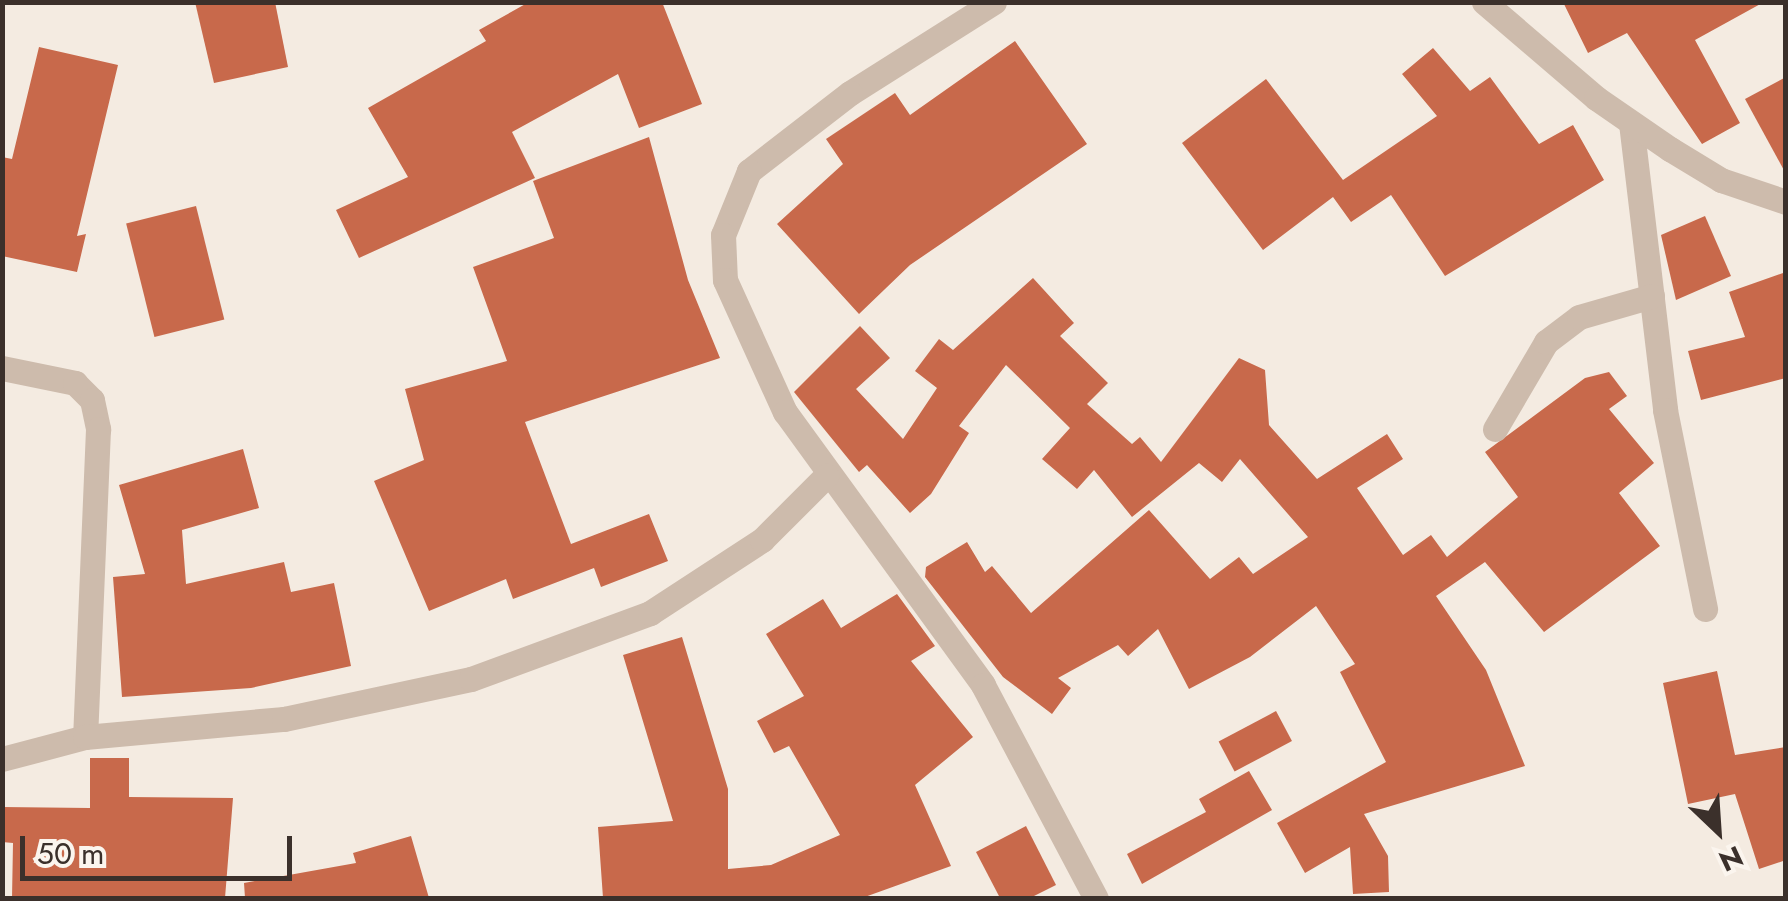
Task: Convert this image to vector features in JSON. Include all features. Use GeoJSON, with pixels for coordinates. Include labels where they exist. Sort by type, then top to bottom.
{"type":"FeatureCollection","features":[{"type":"Feature","properties":{"kind":"street"},"geometry":{"type":"LineString","coordinates":[[994,2],[850,93],[749,170],[723,235],[725,280],[784,412],[826,476],[984,685],[1096,898]]}},
{"type":"Feature","properties":{"kind":"street"},"geometry":{"type":"LineString","coordinates":[[1484,2],[1632,123],[1721,180],[1786,202]]}},
{"type":"Feature","properties":{"kind":"street"},"geometry":{"type":"LineString","coordinates":[[1632,123],[1665,410],[1704,609]]}},
{"type":"Feature","properties":{"kind":"street"},"geometry":{"type":"LineString","coordinates":[[1495,429],[1546,342],[1579,317],[1652,296]]}},
{"type":"Feature","properties":{"kind":"street"},"geometry":{"type":"LineString","coordinates":[[2,368],[75,383],[92,400],[98,428],[85,737]]}},
{"type":"Feature","properties":{"kind":"street"},"geometry":{"type":"LineString","coordinates":[[2,760],[85,737],[284,719],[471,678],[650,614],[762,540],[826,476]]}},
{"type":"Feature","properties":{"kind":"building"},"geometry":{"type":"Polygon","coordinates":[[[195,2],[275,2],[288,67],[214,83],[195,2]]]}},
{"type":"Feature","properties":{"kind":"building"},"geometry":{"type":"Polygon","coordinates":[[[529,2],[662,2],[702,104],[639,128],[618,74],[512,132],[535,178],[359,258],[336,210],[408,177],[368,108],[486,41],[479,30],[529,2]]]}},
{"type":"Feature","properties":{"kind":"building"},"geometry":{"type":"Polygon","coordinates":[[[1563,2],[1764,2],[1695,40],[1740,123],[1702,144],[1627,33],[1588,53],[1563,2]]]}},
{"type":"Feature","properties":{"kind":"building"},"geometry":{"type":"Polygon","coordinates":[[[1015,41],[1087,144],[910,265],[859,314],[777,224],[843,164],[826,139],[895,93],[910,115],[1015,41]]]}},
{"type":"Feature","properties":{"kind":"building"},"geometry":{"type":"Polygon","coordinates":[[[39,47],[118,65],[77,236],[86,234],[77,272],[2,256],[2,157],[12,159],[39,47]]]}},
{"type":"Feature","properties":{"kind":"building"},"geometry":{"type":"Polygon","coordinates":[[[1433,48],[1470,91],[1490,77],[1539,144],[1573,125],[1604,180],[1445,276],[1391,195],[1351,222],[1333,197],[1263,250],[1182,143],[1266,79],[1343,180],[1437,116],[1402,74],[1433,48]]]}},
{"type":"Feature","properties":{"kind":"building"},"geometry":{"type":"Polygon","coordinates":[[[1786,77],[1786,174],[1745,99],[1786,77]]]}},
{"type":"Feature","properties":{"kind":"building"},"geometry":{"type":"Polygon","coordinates":[[[649,137],[688,280],[720,358],[525,422],[571,544],[649,514],[668,561],[601,587],[594,568],[513,599],[506,579],[429,611],[374,481],[424,460],[405,389],[507,361],[473,267],[554,238],[533,181],[649,137]]]}},
{"type":"Feature","properties":{"kind":"building"},"geometry":{"type":"Polygon","coordinates":[[[196,206],[224,320],[154,337],[126,223],[196,206]]]}},
{"type":"Feature","properties":{"kind":"building"},"geometry":{"type":"Polygon","coordinates":[[[1705,216],[1731,276],[1676,300],[1661,235],[1705,216]]]}},
{"type":"Feature","properties":{"kind":"building"},"geometry":{"type":"Polygon","coordinates":[[[1786,272],[1786,378],[1701,400],[1688,351],[1745,337],[1729,292],[1786,272]]]}},
{"type":"Feature","properties":{"kind":"building"},"geometry":{"type":"Polygon","coordinates":[[[1033,278],[1074,323],[1060,336],[1108,383],[1087,404],[1132,444],[1140,437],[1161,462],[1239,358],[1265,370],[1269,425],[1317,479],[1387,434],[1403,459],[1357,488],[1403,555],[1431,535],[1447,557],[1518,497],[1485,452],[1585,378],[1609,372],[1627,396],[1609,409],[1654,463],[1619,493],[1660,546],[1544,632],[1485,562],[1436,596],[1486,670],[1525,766],[1364,814],[1388,856],[1389,892],[1353,894],[1350,847],[1305,873],[1277,823],[1386,762],[1340,672],[1355,664],[1316,606],[1250,657],[1189,689],[1158,629],[1128,656],[1118,645],[1058,678],[1071,688],[1052,714],[1003,677],[925,577],[926,567],[967,542],[985,572],[992,566],[1031,613],[1149,510],[1210,579],[1239,557],[1253,574],[1308,537],[1240,459],[1222,482],[1199,463],[1132,517],[1094,470],[1077,489],[1042,459],[1070,428],[1006,365],[959,426],[969,433],[931,494],[910,513],[867,465],[859,472],[794,392],[860,326],[890,358],[856,389],[903,439],[937,388],[915,371],[939,339],[953,350],[1033,278]]]}},
{"type":"Feature","properties":{"kind":"building"},"geometry":{"type":"Polygon","coordinates":[[[243,449],[259,508],[182,530],[186,584],[284,562],[291,592],[334,583],[351,666],[251,688],[122,697],[113,577],[145,574],[119,485],[243,449]]]}},
{"type":"Feature","properties":{"kind":"building"},"geometry":{"type":"Polygon","coordinates":[[[897,594],[935,646],[911,661],[973,737],[915,785],[951,866],[862,898],[603,898],[598,827],[673,821],[623,655],[682,637],[728,789],[728,869],[771,865],[840,835],[789,746],[774,753],[757,721],[804,696],[766,634],[823,599],[841,628],[897,594]]]}},
{"type":"Feature","properties":{"kind":"building"},"geometry":{"type":"Polygon","coordinates":[[[1717,671],[1735,755],[1786,747],[1786,860],[1759,869],[1735,794],[1688,804],[1663,683],[1717,671]]]}},
{"type":"Feature","properties":{"kind":"building"},"geometry":{"type":"Polygon","coordinates":[[[1276,711],[1292,741],[1235,772],[1219,742],[1276,711]]]}},
{"type":"Feature","properties":{"kind":"building"},"geometry":{"type":"Polygon","coordinates":[[[90,758],[129,758],[129,797],[233,798],[225,898],[12,898],[13,843],[2,842],[2,807],[90,808],[90,758]]]}},
{"type":"Feature","properties":{"kind":"building"},"geometry":{"type":"Polygon","coordinates":[[[1249,771],[1272,810],[1142,884],[1127,854],[1206,812],[1199,799],[1249,771]]]}},
{"type":"Feature","properties":{"kind":"building"},"geometry":{"type":"Polygon","coordinates":[[[1026,826],[1056,885],[1030,898],[1000,898],[976,852],[1026,826]]]}},
{"type":"Feature","properties":{"kind":"building"},"geometry":{"type":"Polygon","coordinates":[[[411,836],[429,898],[245,898],[244,883],[356,863],[353,853],[411,836]]]}}]}
